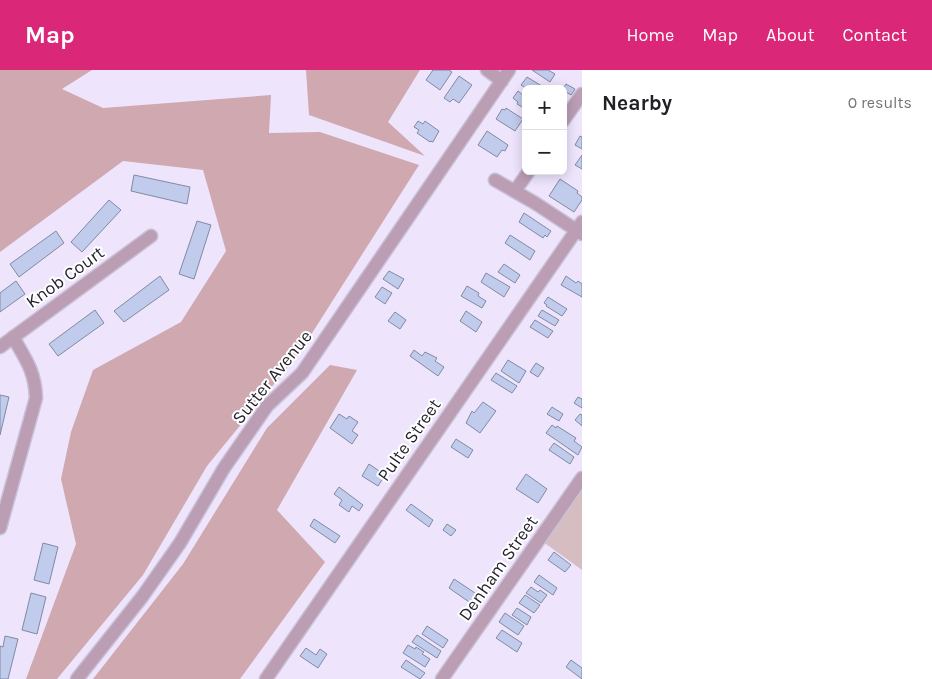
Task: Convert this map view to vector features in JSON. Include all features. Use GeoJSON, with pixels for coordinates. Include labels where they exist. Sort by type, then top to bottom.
{"type":"FeatureCollection","features":[{"type":"Feature","properties":{"kind":"street"},"geometry":{"type":"LineString","coordinates":[[487,70],[505,75]]}},
{"type":"Feature","properties":{"kind":"street","name":"Sutter Avenue"},"geometry":{"type":"LineString","coordinates":[[77,679],[142,597],[180,543],[224,468],[267,406],[302,373],[505,75]]}},
{"type":"Feature","properties":{"kind":"street"},"geometry":{"type":"LineString","coordinates":[[567,116],[582,94]]}},
{"type":"Feature","properties":{"kind":"street"},"geometry":{"type":"LineString","coordinates":[[515,191],[526,175]]}},
{"type":"Feature","properties":{"kind":"street"},"geometry":{"type":"LineString","coordinates":[[495,180],[580,228]]}},
{"type":"Feature","properties":{"kind":"street","name":"Pulte Street"},"geometry":{"type":"LineString","coordinates":[[266,679],[580,228]]}},
{"type":"Feature","properties":{"kind":"street","name":"Knob Court"},"geometry":{"type":"LineString","coordinates":[[0,346],[151,236]]}},
{"type":"Feature","properties":{"kind":"street"},"geometry":{"type":"LineString","coordinates":[[0,528],[36,398],[36,382],[32,370],[13,337]]}},
{"type":"Feature","properties":{"kind":"street","name":"Denham Street"},"geometry":{"type":"LineString","coordinates":[[442,679],[582,478]]}},
{"type":"Feature","properties":{"kind":"shaded area"},"geometry":{"type":"Polygon","coordinates":[[[0,70],[92,70],[62,89],[103,108],[271,95],[269,133],[320,132],[419,165],[300,352],[207,466],[143,575],[57,679],[26,679],[76,544],[61,479],[71,432],[93,370],[181,322],[226,251],[203,170],[123,161],[0,252],[0,70]]]}},
{"type":"Feature","properties":{"kind":"shaded area"},"geometry":{"type":"Polygon","coordinates":[[[306,70],[420,70],[388,122],[425,156],[309,115],[306,70]]]}},
{"type":"Feature","properties":{"kind":"shaded area"},"geometry":{"type":"Polygon","coordinates":[[[330,365],[357,370],[277,510],[325,562],[240,679],[93,679],[183,564],[267,428],[330,365]]]}},
{"type":"Feature","properties":{"kind":"shaded area"},"geometry":{"type":"Polygon","coordinates":[[[582,478],[582,570],[539,539],[582,478]]]}},
{"type":"Feature","properties":{"kind":"building"},"geometry":{"type":"Polygon","coordinates":[[[433,70],[449,70],[452,72],[440,90],[426,80],[433,70]]]}},
{"type":"Feature","properties":{"kind":"building"},"geometry":{"type":"Polygon","coordinates":[[[532,70],[548,70],[555,74],[550,82],[532,70]]]}},
{"type":"Feature","properties":{"kind":"building"},"geometry":{"type":"Polygon","coordinates":[[[459,76],[472,85],[459,103],[453,99],[450,102],[444,98],[459,76]]]}},
{"type":"Feature","properties":{"kind":"building"},"geometry":{"type":"Polygon","coordinates":[[[527,77],[540,85],[522,86],[527,77]]]}},
{"type":"Feature","properties":{"kind":"building"},"geometry":{"type":"Polygon","coordinates":[[[566,85],[575,89],[571,95],[567,92],[566,85]]]}},
{"type":"Feature","properties":{"kind":"building"},"geometry":{"type":"Polygon","coordinates":[[[518,91],[522,94],[522,107],[517,104],[518,102],[513,98],[518,91]]]}},
{"type":"Feature","properties":{"kind":"building"},"geometry":{"type":"Polygon","coordinates":[[[506,108],[522,118],[515,131],[496,119],[502,109],[505,110],[506,108]]]}},
{"type":"Feature","properties":{"kind":"building"},"geometry":{"type":"Polygon","coordinates":[[[418,121],[423,124],[425,121],[439,131],[433,142],[417,133],[419,130],[414,127],[418,121]]]}},
{"type":"Feature","properties":{"kind":"building"},"geometry":{"type":"Polygon","coordinates":[[[487,131],[508,145],[505,151],[502,150],[497,157],[478,145],[487,131]]]}},
{"type":"Feature","properties":{"kind":"building"},"geometry":{"type":"Polygon","coordinates":[[[580,136],[582,137],[582,149],[575,145],[580,136]]]}},
{"type":"Feature","properties":{"kind":"building"},"geometry":{"type":"Polygon","coordinates":[[[582,155],[582,169],[575,165],[582,155]]]}},
{"type":"Feature","properties":{"kind":"building"},"geometry":{"type":"Polygon","coordinates":[[[134,175],[190,187],[187,204],[131,191],[134,175]]]}},
{"type":"Feature","properties":{"kind":"building"},"geometry":{"type":"Polygon","coordinates":[[[560,179],[578,191],[577,193],[582,197],[574,212],[549,196],[560,179]]]}},
{"type":"Feature","properties":{"kind":"building"},"geometry":{"type":"Polygon","coordinates":[[[109,200],[121,210],[82,252],[71,242],[109,200]]]}},
{"type":"Feature","properties":{"kind":"building"},"geometry":{"type":"Polygon","coordinates":[[[524,213],[551,231],[547,237],[545,235],[543,238],[519,222],[524,213]]]}},
{"type":"Feature","properties":{"kind":"building"},"geometry":{"type":"Polygon","coordinates":[[[197,221],[211,225],[194,279],[179,274],[197,221]]]}},
{"type":"Feature","properties":{"kind":"building"},"geometry":{"type":"Polygon","coordinates":[[[56,231],[64,243],[19,277],[10,264],[56,231]]]}},
{"type":"Feature","properties":{"kind":"building"},"geometry":{"type":"Polygon","coordinates":[[[510,235],[535,251],[530,260],[505,243],[510,235]]]}},
{"type":"Feature","properties":{"kind":"building"},"geometry":{"type":"Polygon","coordinates":[[[504,264],[520,275],[515,283],[498,272],[504,264]]]}},
{"type":"Feature","properties":{"kind":"building"},"geometry":{"type":"Polygon","coordinates":[[[389,271],[404,279],[398,289],[383,279],[389,271]]]}},
{"type":"Feature","properties":{"kind":"building"},"geometry":{"type":"Polygon","coordinates":[[[486,273],[510,287],[504,297],[481,282],[486,273]]]}},
{"type":"Feature","properties":{"kind":"building"},"geometry":{"type":"Polygon","coordinates":[[[160,276],[169,290],[124,322],[114,311],[160,276]]]}},
{"type":"Feature","properties":{"kind":"building"},"geometry":{"type":"Polygon","coordinates":[[[566,276],[576,283],[578,281],[582,284],[582,297],[561,285],[566,276]]]}},
{"type":"Feature","properties":{"kind":"building"},"geometry":{"type":"Polygon","coordinates":[[[16,281],[25,294],[0,312],[0,293],[16,281]]]}},
{"type":"Feature","properties":{"kind":"building"},"geometry":{"type":"Polygon","coordinates":[[[467,286],[479,293],[478,296],[486,301],[482,308],[461,296],[467,286]]]}},
{"type":"Feature","properties":{"kind":"building"},"geometry":{"type":"Polygon","coordinates":[[[382,287],[392,293],[385,304],[375,297],[382,287]]]}},
{"type":"Feature","properties":{"kind":"building"},"geometry":{"type":"Polygon","coordinates":[[[548,297],[567,309],[562,316],[546,306],[544,303],[548,297]]]}},
{"type":"Feature","properties":{"kind":"building"},"geometry":{"type":"Polygon","coordinates":[[[95,310],[104,323],[58,356],[49,344],[95,310]]]}},
{"type":"Feature","properties":{"kind":"building"},"geometry":{"type":"Polygon","coordinates":[[[542,310],[559,320],[555,326],[538,316],[542,310]]]}},
{"type":"Feature","properties":{"kind":"building"},"geometry":{"type":"Polygon","coordinates":[[[466,311],[482,322],[476,332],[460,321],[466,311]]]}},
{"type":"Feature","properties":{"kind":"building"},"geometry":{"type":"Polygon","coordinates":[[[395,312],[406,320],[400,329],[388,321],[395,312]]]}},
{"type":"Feature","properties":{"kind":"building"},"geometry":{"type":"Polygon","coordinates":[[[535,320],[553,331],[548,338],[530,327],[535,320]]]}},
{"type":"Feature","properties":{"kind":"building"},"geometry":{"type":"Polygon","coordinates":[[[414,350],[422,356],[425,352],[437,358],[435,361],[444,367],[438,376],[410,356],[414,350]]]}},
{"type":"Feature","properties":{"kind":"building"},"geometry":{"type":"Polygon","coordinates":[[[508,360],[526,371],[519,383],[501,371],[508,360]]]}},
{"type":"Feature","properties":{"kind":"building"},"geometry":{"type":"Polygon","coordinates":[[[536,363],[544,368],[538,377],[530,372],[536,363]]]}},
{"type":"Feature","properties":{"kind":"building"},"geometry":{"type":"Polygon","coordinates":[[[496,373],[517,386],[512,393],[491,380],[496,373]]]}},
{"type":"Feature","properties":{"kind":"building"},"geometry":{"type":"Polygon","coordinates":[[[0,395],[9,397],[0,435],[0,395]]]}},
{"type":"Feature","properties":{"kind":"building"},"geometry":{"type":"Polygon","coordinates":[[[578,397],[582,399],[582,408],[574,403],[578,397]]]}},
{"type":"Feature","properties":{"kind":"building"},"geometry":{"type":"Polygon","coordinates":[[[483,402],[496,411],[480,433],[466,423],[472,411],[474,413],[483,402]]]}},
{"type":"Feature","properties":{"kind":"building"},"geometry":{"type":"Polygon","coordinates":[[[552,407],[563,414],[559,421],[547,414],[552,407]]]}},
{"type":"Feature","properties":{"kind":"building"},"geometry":{"type":"Polygon","coordinates":[[[339,414],[347,419],[349,416],[358,422],[352,431],[358,435],[352,444],[330,428],[339,414]]]}},
{"type":"Feature","properties":{"kind":"building"},"geometry":{"type":"Polygon","coordinates":[[[580,414],[582,415],[582,426],[575,420],[580,414]]]}},
{"type":"Feature","properties":{"kind":"building"},"geometry":{"type":"Polygon","coordinates":[[[552,425],[556,428],[557,426],[576,438],[574,441],[582,447],[578,455],[546,433],[552,425]]]}},
{"type":"Feature","properties":{"kind":"building"},"geometry":{"type":"Polygon","coordinates":[[[456,439],[473,450],[468,458],[451,447],[456,439]]]}},
{"type":"Feature","properties":{"kind":"building"},"geometry":{"type":"Polygon","coordinates":[[[554,443],[574,457],[570,464],[549,450],[554,443]]]}},
{"type":"Feature","properties":{"kind":"building"},"geometry":{"type":"Polygon","coordinates":[[[369,464],[385,475],[378,486],[362,476],[369,464]]]}},
{"type":"Feature","properties":{"kind":"building"},"geometry":{"type":"Polygon","coordinates":[[[526,474],[547,489],[538,503],[516,489],[526,474]]]}},
{"type":"Feature","properties":{"kind":"building"},"geometry":{"type":"Polygon","coordinates":[[[339,487],[363,505],[359,511],[352,506],[349,512],[339,505],[342,500],[334,494],[339,487]]]}},
{"type":"Feature","properties":{"kind":"building"},"geometry":{"type":"Polygon","coordinates":[[[411,504],[433,520],[429,527],[406,510],[411,504]]]}},
{"type":"Feature","properties":{"kind":"building"},"geometry":{"type":"Polygon","coordinates":[[[314,519],[340,536],[335,543],[310,526],[314,519]]]}},
{"type":"Feature","properties":{"kind":"building"},"geometry":{"type":"Polygon","coordinates":[[[447,524],[456,530],[451,536],[443,530],[447,524]]]}},
{"type":"Feature","properties":{"kind":"building"},"geometry":{"type":"Polygon","coordinates":[[[43,543],[58,547],[49,584],[34,580],[43,543]]]}},
{"type":"Feature","properties":{"kind":"building"},"geometry":{"type":"Polygon","coordinates":[[[554,552],[571,565],[565,572],[548,560],[554,552]]]}},
{"type":"Feature","properties":{"kind":"building"},"geometry":{"type":"Polygon","coordinates":[[[539,575],[557,588],[553,595],[534,582],[539,575]]]}},
{"type":"Feature","properties":{"kind":"building"},"geometry":{"type":"Polygon","coordinates":[[[454,579],[478,595],[472,604],[449,588],[454,579]]]}},
{"type":"Feature","properties":{"kind":"building"},"geometry":{"type":"Polygon","coordinates":[[[531,587],[547,595],[541,603],[526,593],[531,587]]]}},
{"type":"Feature","properties":{"kind":"building"},"geometry":{"type":"Polygon","coordinates":[[[31,593],[46,597],[37,634],[22,630],[31,593]]]}},
{"type":"Feature","properties":{"kind":"building"},"geometry":{"type":"Polygon","coordinates":[[[525,595],[540,605],[534,613],[519,603],[525,595]]]}},
{"type":"Feature","properties":{"kind":"building"},"geometry":{"type":"Polygon","coordinates":[[[517,608],[531,617],[527,625],[512,615],[517,608]]]}},
{"type":"Feature","properties":{"kind":"building"},"geometry":{"type":"Polygon","coordinates":[[[505,613],[524,626],[518,635],[499,622],[505,613]]]}},
{"type":"Feature","properties":{"kind":"building"},"geometry":{"type":"Polygon","coordinates":[[[427,626],[448,640],[443,648],[422,634],[427,626]]]}},
{"type":"Feature","properties":{"kind":"building"},"geometry":{"type":"Polygon","coordinates":[[[502,630],[522,643],[517,652],[496,638],[502,630]]]}},
{"type":"Feature","properties":{"kind":"building"},"geometry":{"type":"Polygon","coordinates":[[[417,635],[441,651],[437,658],[412,642],[417,635]]]}},
{"type":"Feature","properties":{"kind":"building"},"geometry":{"type":"Polygon","coordinates":[[[5,636],[18,639],[8,679],[0,679],[0,646],[3,647],[5,636]]]}},
{"type":"Feature","properties":{"kind":"building"},"geometry":{"type":"Polygon","coordinates":[[[408,645],[424,652],[422,654],[430,659],[425,667],[403,653],[408,645]]]}},
{"type":"Feature","properties":{"kind":"building"},"geometry":{"type":"Polygon","coordinates":[[[306,648],[316,655],[320,649],[327,654],[318,668],[300,656],[306,648]]]}},
{"type":"Feature","properties":{"kind":"building"},"geometry":{"type":"Polygon","coordinates":[[[406,660],[425,673],[420,679],[401,667],[406,660]]]}},
{"type":"Feature","properties":{"kind":"building"},"geometry":{"type":"Polygon","coordinates":[[[571,660],[582,668],[582,679],[566,667],[571,660]]]}}]}
